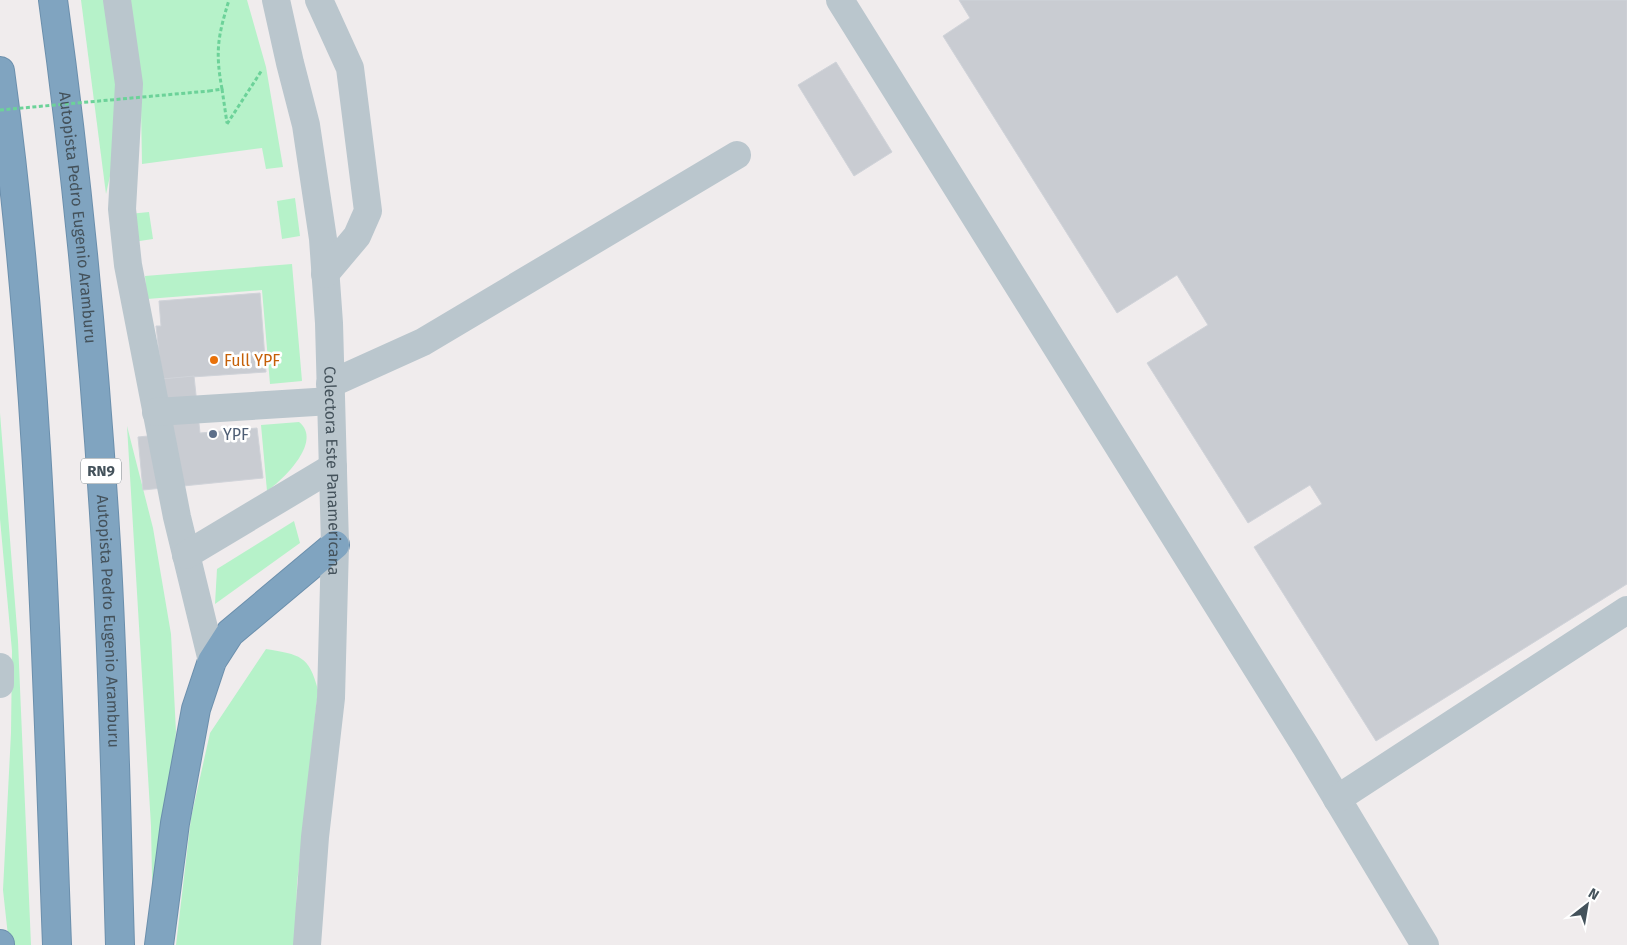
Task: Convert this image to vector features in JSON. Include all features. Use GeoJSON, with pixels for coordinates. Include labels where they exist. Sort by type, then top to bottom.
{"type":"FeatureCollection","features":[{"type":"Feature","properties":{"kind":"highway","name":"Autopista Pedro Eugenio Aramburu"},"geometry":{"type":"LineString","coordinates":[[54,0],[68,107],[92,341],[106,547],[120,945]]}},
{"type":"Feature","properties":{"kind":"highway"},"geometry":{"type":"LineString","coordinates":[[0,71],[30,349],[45,593],[58,945]]}},
{"type":"Feature","properties":{"kind":"highway"},"geometry":{"type":"LineString","coordinates":[[159,945],[175,823],[196,709],[212,661],[230,633],[336,545]]}},
{"type":"Feature","properties":{"kind":"street"},"geometry":{"type":"LineString","coordinates":[[117,0],[129,84],[122,210],[128,265],[186,554],[212,661]]}},
{"type":"Feature","properties":{"kind":"street","name":"Colectora Este Panamericana"},"geometry":{"type":"LineString","coordinates":[[276,0],[306,125],[322,239],[336,545],[331,698],[315,837],[307,945]]}},
{"type":"Feature","properties":{"kind":"street"},"geometry":{"type":"LineString","coordinates":[[319,0],[350,68],[368,211],[356,236],[325,274]]}},
{"type":"Feature","properties":{"kind":"street"},"geometry":{"type":"LineString","coordinates":[[840,0],[1337,799],[1425,945]]}},
{"type":"Feature","properties":{"kind":"street"},"geometry":{"type":"LineString","coordinates":[[156,412],[330,393],[423,342],[737,155]]}},
{"type":"Feature","properties":{"kind":"street"},"geometry":{"type":"LineString","coordinates":[[186,554],[333,466]]}},
{"type":"Feature","properties":{"kind":"street"},"geometry":{"type":"LineString","coordinates":[[1337,799],[1627,610]]}},
{"type":"Feature","properties":{"kind":"street"},"geometry":{"type":"LineString","coordinates":[[0,667],[0,684]]}},
{"type":"Feature","properties":{"kind":"path"},"geometry":{"type":"LineString","coordinates":[[229,0],[220,32],[217,56],[227,124],[262,70]]}},
{"type":"Feature","properties":{"kind":"path"},"geometry":{"type":"LineString","coordinates":[[0,110],[222,89]]}},
{"type":"Feature","properties":{"kind":"green space"},"geometry":{"type":"Polygon","coordinates":[[[81,0],[107,0],[119,88],[114,158],[106,194],[81,0]]]}},
{"type":"Feature","properties":{"kind":"green space"},"geometry":{"type":"Polygon","coordinates":[[[128,0],[247,0],[266,67],[283,167],[266,169],[262,148],[142,164],[141,106],[128,0]]]}},
{"type":"Feature","properties":{"kind":"green space"},"geometry":{"type":"Polygon","coordinates":[[[295,198],[300,236],[282,239],[277,201],[295,198]]]}},
{"type":"Feature","properties":{"kind":"green space"},"geometry":{"type":"Polygon","coordinates":[[[149,212],[153,239],[133,242],[129,214],[149,212]]]}},
{"type":"Feature","properties":{"kind":"green space"},"geometry":{"type":"Polygon","coordinates":[[[292,264],[302,381],[270,384],[262,290],[147,299],[145,276],[292,264]]]}},
{"type":"Feature","properties":{"kind":"green space"},"geometry":{"type":"Polygon","coordinates":[[[0,413],[18,641],[31,945],[9,945],[3,890],[11,733],[12,651],[0,519],[0,413]]]}},
{"type":"Feature","properties":{"kind":"green space"},"geometry":{"type":"Polygon","coordinates":[[[299,422],[305,430],[307,439],[304,449],[291,469],[267,491],[261,425],[299,422]]]}},
{"type":"Feature","properties":{"kind":"green space"},"geometry":{"type":"Polygon","coordinates":[[[127,426],[153,528],[171,634],[176,732],[153,929],[151,826],[127,426]]]}},
{"type":"Feature","properties":{"kind":"green space"},"geometry":{"type":"Polygon","coordinates":[[[294,521],[300,543],[215,604],[217,569],[294,521]]]}},
{"type":"Feature","properties":{"kind":"green space"},"geometry":{"type":"Polygon","coordinates":[[[266,649],[295,655],[307,663],[315,678],[318,690],[297,884],[295,945],[176,945],[191,818],[210,733],[266,649]]]}},
{"type":"Feature","properties":{"kind":"building"},"geometry":{"type":"Polygon","coordinates":[[[959,0],[1627,0],[1627,584],[1376,741],[1254,547],[1322,504],[1310,485],[1248,523],[1147,363],[1208,325],[1177,275],[1117,313],[943,36],[970,18],[959,0]]]}},
{"type":"Feature","properties":{"kind":"building"},"geometry":{"type":"Polygon","coordinates":[[[836,62],[892,152],[854,176],[798,85],[836,62]]]}},
{"type":"Feature","properties":{"kind":"building"},"geometry":{"type":"Polygon","coordinates":[[[260,293],[266,372],[162,379],[156,326],[161,326],[159,301],[260,293]]]}},
{"type":"Feature","properties":{"kind":"building","name":"YPF"},"geometry":{"type":"Polygon","coordinates":[[[194,376],[200,433],[257,428],[263,478],[143,490],[138,437],[168,434],[162,379],[194,376]]]}},
{"type":"Feature","properties":{"kind":"place","name":"Full YPF"},"geometry":{"type":"Point","coordinates":[214,360]}},
{"type":"Feature","properties":{"kind":"place","name":"YPF"},"geometry":{"type":"Point","coordinates":[213,434]}}]}
